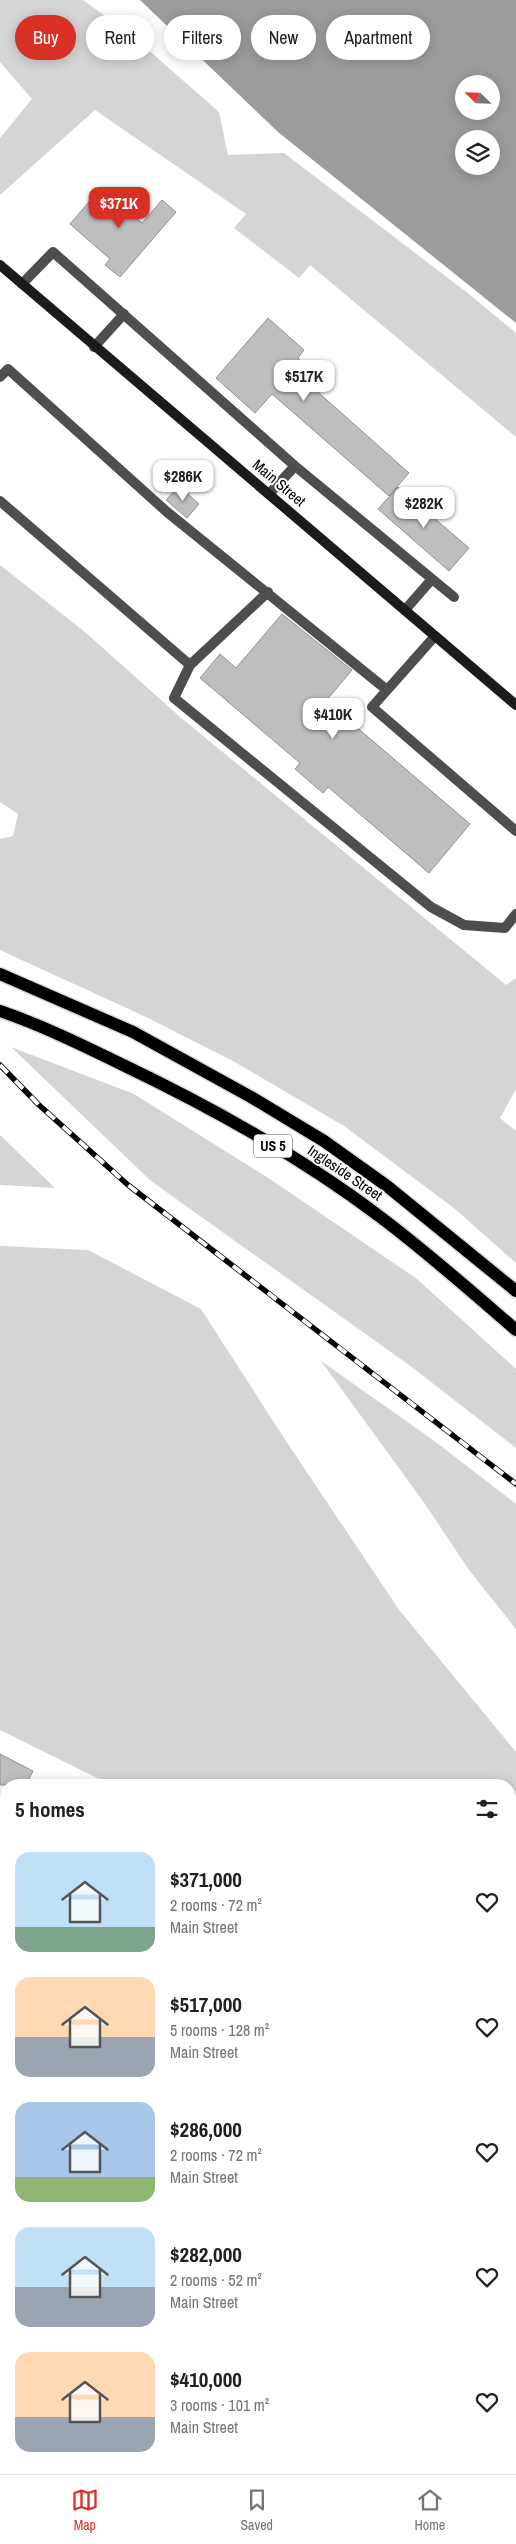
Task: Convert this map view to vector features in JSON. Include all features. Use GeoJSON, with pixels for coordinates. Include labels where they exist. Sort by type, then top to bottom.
{"type":"FeatureCollection","features":[{"type":"Feature","properties":{"kind":"main road","name":"Main Street"},"geometry":{"type":"LineString","coordinates":[[0,265],[516,705]]}},
{"type":"Feature","properties":{"kind":"main road","name":"Ingleside Street"},"geometry":{"type":"LineString","coordinates":[[0,974],[133,1032],[199,1066],[324,1141],[387,1186],[516,1291]]}},
{"type":"Feature","properties":{"kind":"main road","name":"Ingleside Street"},"geometry":{"type":"LineString","coordinates":[[0,1011],[94,1051],[160,1082],[242,1126],[313,1170],[379,1215],[450,1272],[516,1330]]}},
{"type":"Feature","properties":{"kind":"street"},"geometry":{"type":"LineString","coordinates":[[22,284],[54,252],[295,466],[454,597]]}},
{"type":"Feature","properties":{"kind":"street"},"geometry":{"type":"LineString","coordinates":[[94,347],[124,314]]}},
{"type":"Feature","properties":{"kind":"street"},"geometry":{"type":"LineString","coordinates":[[0,377],[8,369],[167,512],[387,690]]}},
{"type":"Feature","properties":{"kind":"street"},"geometry":{"type":"LineString","coordinates":[[269,494],[295,466]]}},
{"type":"Feature","properties":{"kind":"street"},"geometry":{"type":"LineString","coordinates":[[0,501],[190,665]]}},
{"type":"Feature","properties":{"kind":"street"},"geometry":{"type":"LineString","coordinates":[[405,610],[432,579]]}},
{"type":"Feature","properties":{"kind":"street"},"geometry":{"type":"LineString","coordinates":[[268,592],[190,665],[174,698],[431,907],[464,925],[505,928],[516,914]]}},
{"type":"Feature","properties":{"kind":"street"},"geometry":{"type":"LineString","coordinates":[[435,636],[372,707],[516,831]]}},
{"type":"Feature","properties":{"kind":"shaded area"},"geometry":{"type":"Polygon","coordinates":[[[0,0],[83,0],[104,15],[86,15],[86,60],[154,60],[154,55],[219,112],[228,155],[284,153],[469,294],[516,333],[516,437],[310,265],[299,278],[234,228],[246,214],[95,110],[0,195],[0,138],[32,99],[0,62],[0,0]]]}},
{"type":"Feature","properties":{"kind":"shaded area"},"geometry":{"type":"Polygon","coordinates":[[[140,0],[516,0],[516,323],[278,132],[203,60],[241,60],[241,15],[164,15],[164,23],[140,0]]]}},
{"type":"Feature","properties":{"kind":"shaded area"},"geometry":{"type":"Polygon","coordinates":[[[0,565],[85,632],[179,716],[506,985],[516,978],[516,1089],[500,1118],[516,1131],[516,1263],[455,1209],[344,1126],[233,1061],[146,1017],[0,950],[0,839],[13,836],[18,814],[0,802],[0,565]]]}},
{"type":"Feature","properties":{"kind":"shaded area"},"geometry":{"type":"Polygon","coordinates":[[[11,1047],[134,1094],[270,1179],[417,1279],[516,1369],[516,1448],[409,1365],[151,1181],[11,1047]]]}},
{"type":"Feature","properties":{"kind":"shaded area"},"geometry":{"type":"Polygon","coordinates":[[[0,1135],[55,1188],[0,1185],[0,1135]]]}},
{"type":"Feature","properties":{"kind":"shaded area"},"geometry":{"type":"Polygon","coordinates":[[[0,1246],[88,1250],[201,1309],[284,1438],[400,1611],[516,1752],[516,1779],[99,1779],[0,1730],[0,1246]]]}},
{"type":"Feature","properties":{"kind":"shaded area"},"geometry":{"type":"Polygon","coordinates":[[[321,1361],[433,1440],[516,1504],[516,1629],[469,1570],[425,1504],[321,1361]]]}},
{"type":"Feature","properties":{"kind":"building"},"geometry":{"type":"Polygon","coordinates":[[[101,188],[142,223],[162,200],[176,212],[120,277],[105,265],[110,259],[70,224],[101,188]]]}},
{"type":"Feature","properties":{"kind":"building"},"geometry":{"type":"Polygon","coordinates":[[[268,318],[304,350],[298,358],[300,360],[292,369],[409,473],[389,496],[272,394],[255,413],[216,378],[268,318]]]}},
{"type":"Feature","properties":{"kind":"building"},"geometry":{"type":"Polygon","coordinates":[[[179,486],[199,504],[187,518],[166,500],[179,486]]]}},
{"type":"Feature","properties":{"kind":"building"},"geometry":{"type":"Polygon","coordinates":[[[398,487],[469,548],[449,571],[378,509],[398,487]]]}},
{"type":"Feature","properties":{"kind":"building"},"geometry":{"type":"Polygon","coordinates":[[[282,614],[352,670],[326,701],[470,824],[429,873],[328,787],[323,793],[295,769],[300,763],[200,678],[220,654],[236,668],[282,614]]]}},
{"type":"Feature","properties":{"kind":"building"},"geometry":{"type":"Polygon","coordinates":[[[0,1754],[33,1771],[29,1779],[0,1779],[0,1754]]]}},
{"type":"Feature","properties":{"kind":"railway"},"geometry":{"type":"LineString","coordinates":[[0,1065],[39,1105],[128,1185],[516,1484]]}}]}
